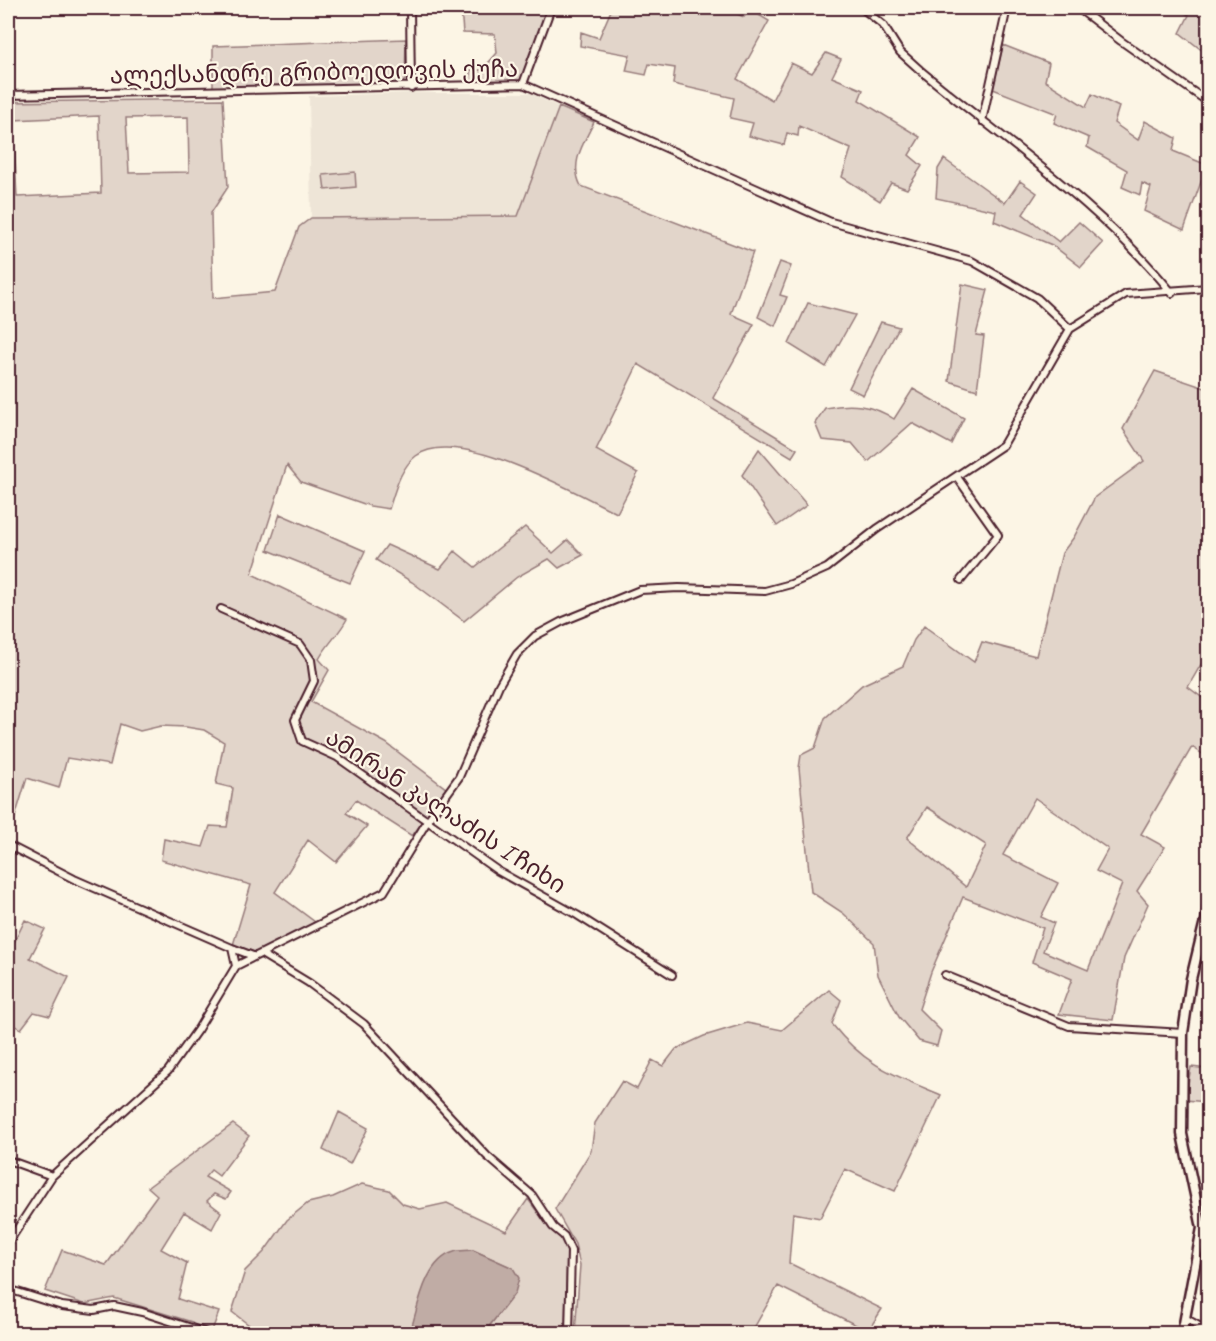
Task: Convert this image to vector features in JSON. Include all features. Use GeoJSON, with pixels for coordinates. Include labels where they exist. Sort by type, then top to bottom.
{"type":"FeatureCollection","features":[{"type":"Feature","properties":{"kind":"street"},"geometry":{"type":"LineString","coordinates":[[410,8],[411,88]]}},
{"type":"Feature","properties":{"kind":"street"},"geometry":{"type":"LineString","coordinates":[[523,84],[551,8]]}},
{"type":"Feature","properties":{"kind":"street"},"geometry":{"type":"LineString","coordinates":[[862,8],[883,24],[907,58],[1081,200],[1150,266],[1172,292]]}},
{"type":"Feature","properties":{"kind":"street"},"geometry":{"type":"LineString","coordinates":[[982,121],[1006,8]]}},
{"type":"Feature","properties":{"kind":"street"},"geometry":{"type":"LineString","coordinates":[[1078,8],[1209,102]]}},
{"type":"Feature","properties":{"kind":"street","name":"ალექსანდრე გრიბოედოვის ქუჩა"},"geometry":{"type":"LineString","coordinates":[[8,95],[523,84],[831,222],[972,261],[1037,298],[1070,329]]}},
{"type":"Feature","properties":{"kind":"street"},"geometry":{"type":"LineString","coordinates":[[8,846],[74,879],[232,948],[253,956],[263,956],[384,892],[428,820],[459,777],[499,685],[517,654],[536,636],[561,622],[640,590],[679,588],[765,591],[790,585],[827,568],[877,529],[1003,445],[1070,329],[1126,294],[1209,288]]}},
{"type":"Feature","properties":{"kind":"street"},"geometry":{"type":"LineString","coordinates":[[957,477],[998,536],[961,580]]}},
{"type":"Feature","properties":{"kind":"street","name":"ამირან კალაძის I ჩიხი"},"geometry":{"type":"LineString","coordinates":[[221,609],[300,645],[311,660],[314,681],[295,720],[302,741],[337,757],[498,871],[577,915],[672,975]]}},
{"type":"Feature","properties":{"kind":"street"},"geometry":{"type":"LineString","coordinates":[[1182,1334],[1202,1228],[1182,1134],[1183,1033],[1191,979],[1206,925],[1209,897]]}},
{"type":"Feature","properties":{"kind":"street"},"geometry":{"type":"LineString","coordinates":[[232,948],[236,966]]}},
{"type":"Feature","properties":{"kind":"street"},"geometry":{"type":"LineString","coordinates":[[8,1243],[52,1176],[168,1071],[198,1029],[236,966],[253,956]]}},
{"type":"Feature","properties":{"kind":"street"},"geometry":{"type":"LineString","coordinates":[[263,956],[309,983],[364,1024],[487,1156],[532,1195],[553,1227],[564,1236],[571,1251],[569,1334]]}},
{"type":"Feature","properties":{"kind":"street"},"geometry":{"type":"LineString","coordinates":[[945,975],[1069,1026],[1183,1033]]}},
{"type":"Feature","properties":{"kind":"street"},"geometry":{"type":"LineString","coordinates":[[8,1160],[52,1176]]}},
{"type":"Feature","properties":{"kind":"street"},"geometry":{"type":"LineString","coordinates":[[8,1289],[62,1306],[94,1310],[114,1306],[142,1312],[207,1333]]}},
{"type":"Feature","properties":{"kind":"street"},"geometry":{"type":"LineString","coordinates":[[1185,1318],[1209,1331]]}},
{"type":"Feature","properties":{"kind":"shaded area"},"geometry":{"type":"Polygon","coordinates":[[[461,8],[547,8],[521,81],[469,84],[470,70],[482,70],[497,53],[495,34],[463,33],[461,8]]]}},
{"type":"Feature","properties":{"kind":"shaded area"},"geometry":{"type":"Polygon","coordinates":[[[612,8],[724,8],[744,17],[749,9],[769,21],[737,79],[772,100],[791,63],[812,73],[826,53],[841,59],[832,77],[863,90],[859,100],[920,137],[909,155],[922,166],[907,189],[891,183],[880,201],[842,177],[851,149],[799,126],[798,136],[787,133],[784,145],[749,136],[753,123],[730,118],[734,98],[673,84],[675,68],[649,64],[646,75],[626,71],[630,55],[580,46],[581,32],[599,38],[612,8]]]}},
{"type":"Feature","properties":{"kind":"shaded area"},"geometry":{"type":"Polygon","coordinates":[[[1176,8],[1200,8],[1208,11],[1208,55],[1180,33],[1189,15],[1176,8]]]}},
{"type":"Feature","properties":{"kind":"shaded area"},"geometry":{"type":"Polygon","coordinates":[[[406,39],[405,80],[400,85],[213,88],[213,46],[406,39]]]}},
{"type":"Feature","properties":{"kind":"shaded area"},"geometry":{"type":"Polygon","coordinates":[[[1003,45],[1049,63],[1045,81],[1086,107],[1092,94],[1119,107],[1114,123],[1138,140],[1145,121],[1176,138],[1173,151],[1207,165],[1184,230],[1144,211],[1151,187],[1142,183],[1140,195],[1122,187],[1127,170],[1087,147],[1089,138],[1054,123],[1057,114],[993,89],[1003,45]]]}},
{"type":"Feature","properties":{"kind":"shaded area"},"geometry":{"type":"Polygon","coordinates":[[[530,93],[559,107],[518,216],[311,218],[309,96],[530,93]]]}},
{"type":"Feature","properties":{"kind":"shaded area"},"geometry":{"type":"Polygon","coordinates":[[[223,99],[228,187],[211,213],[213,298],[275,292],[299,227],[311,218],[518,216],[559,107],[594,122],[582,145],[577,161],[581,186],[753,252],[731,314],[754,324],[713,398],[797,449],[792,457],[638,364],[596,450],[638,473],[617,513],[516,465],[459,449],[435,449],[416,456],[410,461],[402,473],[389,509],[370,506],[301,482],[287,465],[252,574],[347,619],[319,659],[329,670],[311,702],[386,743],[447,789],[412,836],[356,800],[346,813],[367,826],[336,862],[308,840],[275,892],[315,922],[275,946],[257,953],[233,945],[251,885],[161,860],[164,839],[203,847],[210,826],[227,827],[233,788],[216,784],[224,742],[204,730],[161,726],[140,731],[120,724],[110,765],[67,758],[59,788],[27,778],[8,840],[8,102],[223,99]],[[99,116],[13,120],[17,197],[101,193],[99,116]],[[188,117],[126,118],[129,173],[189,172],[188,117]]]}},
{"type":"Feature","properties":{"kind":"shaded area"},"geometry":{"type":"Polygon","coordinates":[[[944,159],[1005,203],[1020,181],[1037,193],[1023,214],[1059,242],[1079,222],[1103,243],[1081,267],[1052,245],[994,221],[996,211],[936,198],[938,169],[944,159]]]}},
{"type":"Feature","properties":{"kind":"shaded area"},"geometry":{"type":"Polygon","coordinates":[[[355,172],[356,187],[325,190],[323,175],[355,172]]]}},
{"type":"Feature","properties":{"kind":"shaded area"},"geometry":{"type":"Polygon","coordinates":[[[780,262],[791,266],[780,295],[787,297],[775,326],[758,317],[780,262]]]}},
{"type":"Feature","properties":{"kind":"shaded area"},"geometry":{"type":"Polygon","coordinates":[[[962,284],[988,290],[976,335],[984,336],[977,390],[949,381],[962,284]]]}},
{"type":"Feature","properties":{"kind":"shaded area"},"geometry":{"type":"Polygon","coordinates":[[[808,303],[855,315],[826,367],[789,344],[808,303]]]}},
{"type":"Feature","properties":{"kind":"shaded area"},"geometry":{"type":"Polygon","coordinates":[[[881,322],[899,327],[863,395],[849,388],[881,322]]]}},
{"type":"Feature","properties":{"kind":"shaded area"},"geometry":{"type":"Polygon","coordinates":[[[1155,371],[1208,389],[1208,665],[1203,661],[1188,687],[1208,702],[1208,747],[1204,755],[1192,747],[1141,834],[1165,847],[1137,891],[1148,904],[1124,958],[1113,1020],[1059,1014],[1072,979],[1032,962],[1043,928],[963,897],[931,972],[919,1009],[941,1031],[937,1046],[919,1041],[899,1017],[878,975],[874,943],[843,913],[811,892],[799,768],[801,755],[815,748],[825,718],[862,685],[903,666],[914,640],[924,626],[974,662],[982,642],[1036,656],[1062,553],[1074,537],[1095,497],[1144,461],[1123,429],[1155,371]],[[1035,798],[1003,855],[1058,883],[1041,917],[1054,923],[1043,951],[1088,970],[1122,884],[1096,871],[1108,849],[1035,798]],[[927,807],[907,838],[966,887],[986,845],[927,807]]]}},
{"type":"Feature","properties":{"kind":"shaded area"},"geometry":{"type":"Polygon","coordinates":[[[913,389],[964,418],[951,444],[912,423],[868,462],[852,443],[822,440],[815,423],[825,408],[861,406],[877,410],[894,419],[913,389]]]}},
{"type":"Feature","properties":{"kind":"shaded area"},"geometry":{"type":"Polygon","coordinates":[[[759,449],[807,505],[777,526],[742,475],[759,449]]]}},
{"type":"Feature","properties":{"kind":"shaded area"},"geometry":{"type":"Polygon","coordinates":[[[280,514],[365,551],[350,583],[268,550],[280,514]]]}},
{"type":"Feature","properties":{"kind":"shaded area"},"geometry":{"type":"Polygon","coordinates":[[[525,527],[553,553],[568,540],[583,555],[559,568],[549,559],[517,577],[464,621],[412,582],[376,560],[387,545],[440,569],[455,551],[475,567],[525,527]]]}},
{"type":"Feature","properties":{"kind":"shaded area"},"geometry":{"type":"Polygon","coordinates":[[[25,920],[45,929],[30,958],[69,977],[50,1016],[34,1012],[21,1029],[8,1022],[8,955],[25,920]]]}},
{"type":"Feature","properties":{"kind":"shaded area"},"geometry":{"type":"Polygon","coordinates":[[[829,990],[841,1000],[832,1024],[856,1050],[881,1068],[941,1095],[895,1191],[845,1169],[820,1218],[793,1213],[789,1263],[882,1309],[868,1331],[778,1286],[751,1333],[575,1333],[580,1265],[575,1244],[555,1209],[591,1151],[595,1123],[622,1081],[637,1089],[652,1060],[663,1066],[676,1049],[704,1036],[747,1023],[782,1030],[829,990]]]}},
{"type":"Feature","properties":{"kind":"shaded area"},"geometry":{"type":"Polygon","coordinates":[[[1191,1067],[1208,1069],[1208,1102],[1185,1100],[1191,1067]]]}},
{"type":"Feature","properties":{"kind":"shaded area"},"geometry":{"type":"Polygon","coordinates":[[[339,1112],[368,1128],[350,1164],[323,1150],[339,1112]]]}},
{"type":"Feature","properties":{"kind":"shaded area"},"geometry":{"type":"Polygon","coordinates":[[[233,1124],[249,1136],[219,1176],[211,1170],[205,1177],[231,1192],[226,1199],[214,1194],[207,1201],[221,1212],[212,1229],[184,1212],[161,1249],[187,1263],[178,1299],[219,1312],[211,1333],[189,1333],[192,1322],[114,1298],[84,1304],[45,1291],[62,1250],[106,1265],[157,1195],[148,1187],[233,1124]]]}},
{"type":"Feature","properties":{"kind":"shaded area"},"geometry":{"type":"Polygon","coordinates":[[[362,1184],[389,1190],[403,1204],[420,1209],[447,1203],[506,1231],[528,1199],[549,1228],[563,1239],[567,1248],[565,1333],[484,1333],[515,1293],[513,1268],[473,1250],[426,1283],[410,1333],[251,1333],[253,1328],[232,1312],[245,1271],[264,1252],[287,1220],[308,1203],[333,1197],[362,1184]]]}},
{"type":"Feature","properties":{"kind":"shaded area"},"geometry":{"type":"Polygon","coordinates":[[[473,1250],[513,1268],[519,1278],[515,1293],[484,1333],[410,1333],[424,1286],[436,1265],[444,1257],[454,1252],[473,1250]]]}}]}
